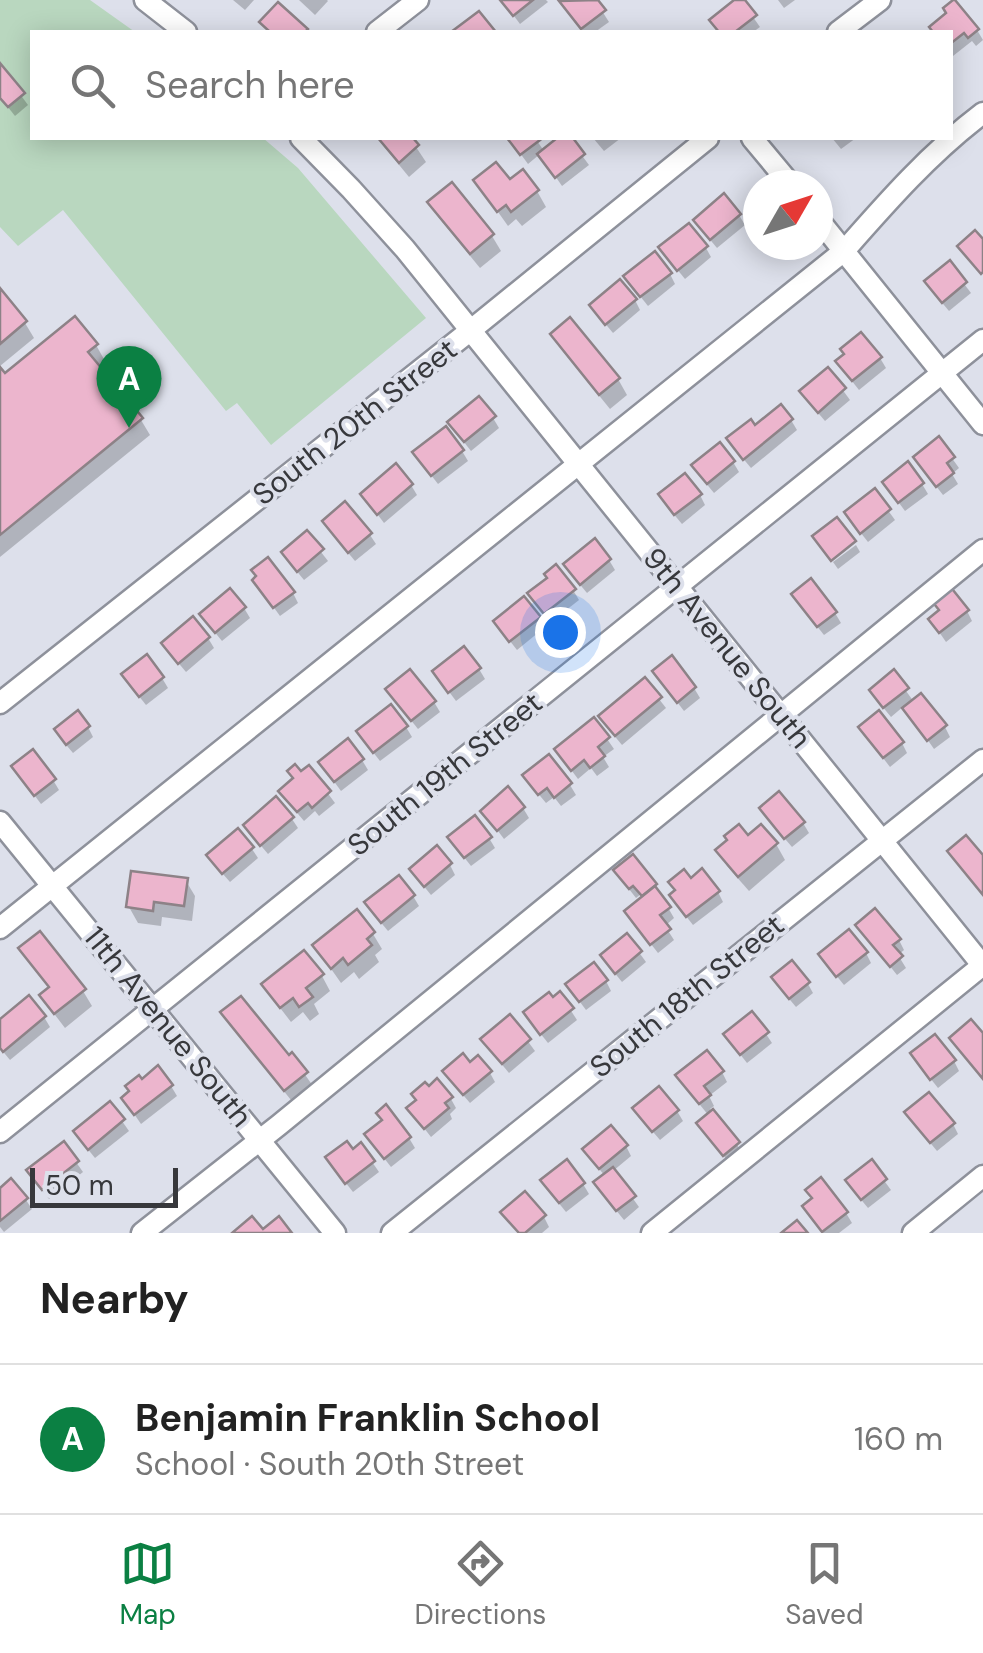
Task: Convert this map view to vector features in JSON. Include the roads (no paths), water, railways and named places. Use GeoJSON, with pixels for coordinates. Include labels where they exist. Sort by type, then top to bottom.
{"type":"FeatureCollection","features":[{"type":"Feature","properties":{"kind":"street"},"geometry":{"type":"LineString","coordinates":[[145,0],[183,30]]}},
{"type":"Feature","properties":{"kind":"street"},"geometry":{"type":"LineString","coordinates":[[380,30],[418,0]]}},
{"type":"Feature","properties":{"kind":"street"},"geometry":{"type":"LineString","coordinates":[[840,30],[869,3]]}},
{"type":"Feature","properties":{"kind":"street"},"geometry":{"type":"LineString","coordinates":[[953,137],[983,113]]}},
{"type":"Feature","properties":{"kind":"street","name":"9th Avenue South"},"geometry":{"type":"LineString","coordinates":[[303,140],[384,225],[471,330],[983,965]]}},
{"type":"Feature","properties":{"kind":"street","name":"South 20th Street"},"geometry":{"type":"LineString","coordinates":[[0,703],[706,140]]}},
{"type":"Feature","properties":{"kind":"street"},"geometry":{"type":"LineString","coordinates":[[754,140],[778,170]]}},
{"type":"Feature","properties":{"kind":"street"},"geometry":{"type":"LineString","coordinates":[[0,928],[844,251],[898,189],[950,140]]}},
{"type":"Feature","properties":{"kind":"street"},"geometry":{"type":"LineString","coordinates":[[833,237],[983,424]]}},
{"type":"Feature","properties":{"kind":"street","name":"South 19th Street"},"geometry":{"type":"LineString","coordinates":[[0,1132],[983,340]]}},
{"type":"Feature","properties":{"kind":"street"},"geometry":{"type":"LineString","coordinates":[[142,1233],[983,550]]}},
{"type":"Feature","properties":{"kind":"street","name":"South 18th Street"},"geometry":{"type":"LineString","coordinates":[[392,1233],[983,760]]}},
{"type":"Feature","properties":{"kind":"street","name":"11th Avenue South"},"geometry":{"type":"LineString","coordinates":[[0,822],[335,1233]]}},
{"type":"Feature","properties":{"kind":"street"},"geometry":{"type":"LineString","coordinates":[[652,1233],[983,965]]}},
{"type":"Feature","properties":{"kind":"street"},"geometry":{"type":"LineString","coordinates":[[912,1233],[983,1176]]}},
{"type":"Feature","properties":{"kind":"place","name":"Benjamin Franklin School"},"geometry":{"type":"Point","coordinates":[129,428]}}]}
